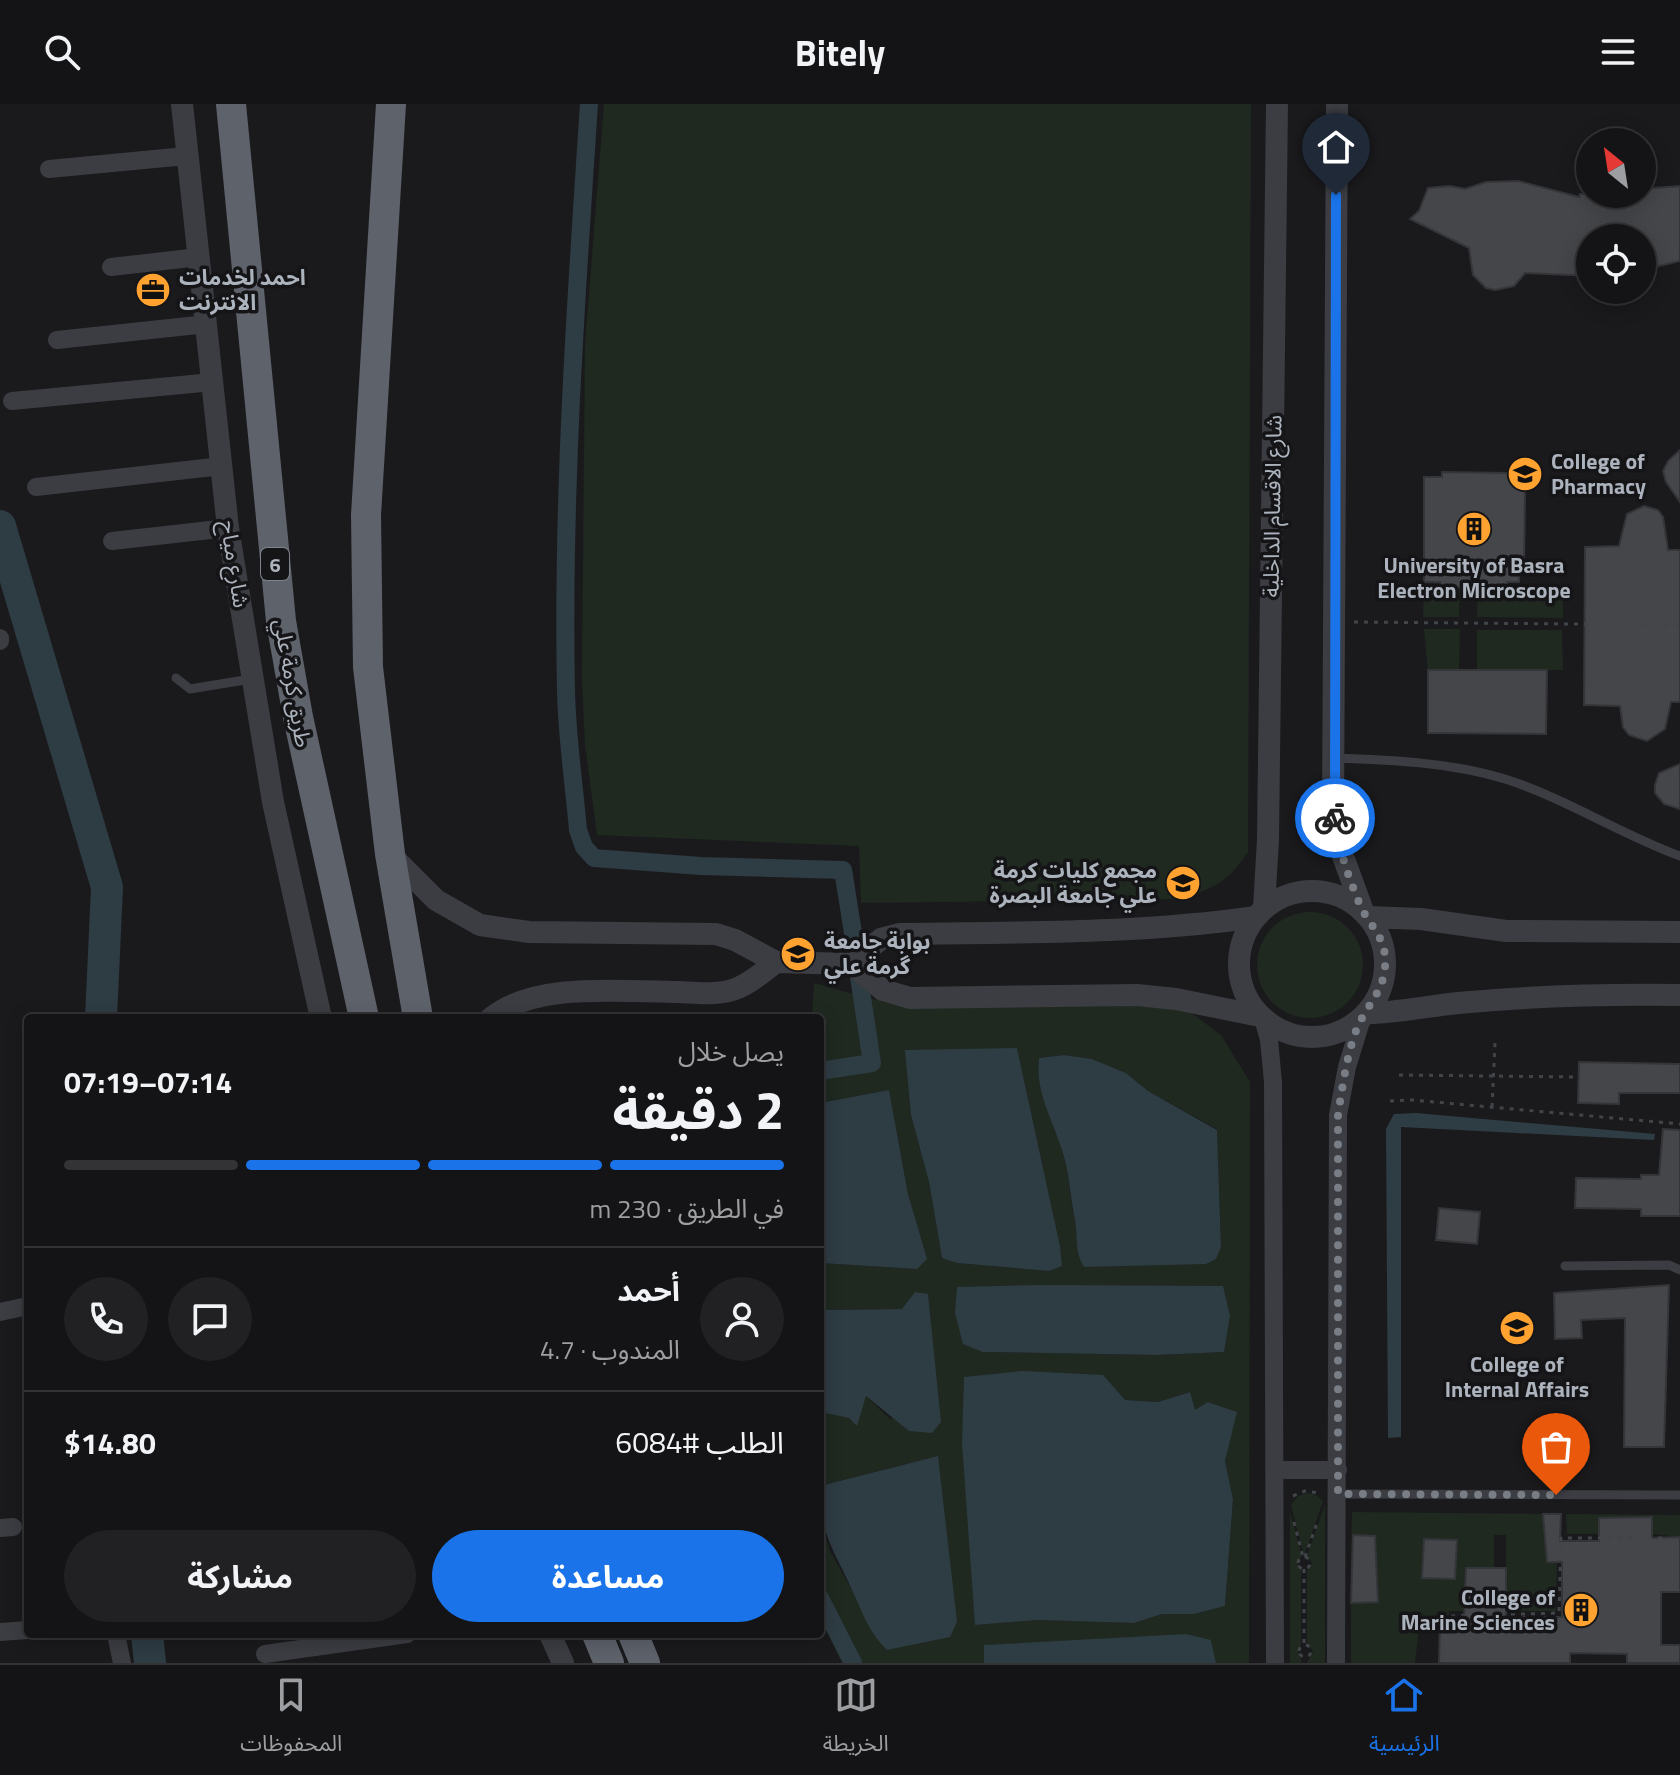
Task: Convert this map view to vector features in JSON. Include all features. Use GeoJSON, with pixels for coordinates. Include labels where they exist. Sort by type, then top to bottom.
{"type":"FeatureCollection","features":[{"type":"Feature","properties":{"kind":"highway","name":"طريق كرمة علي"},"geometry":{"type":"LineString","coordinates":[[231,104],[281,621],[298,717],[363,1014]]}},
{"type":"Feature","properties":{"kind":"highway"},"geometry":{"type":"LineString","coordinates":[[391,104],[366,515],[368,667],[390,854],[417,1014]]}},
{"type":"Feature","properties":{"kind":"highway"},"geometry":{"type":"LineString","coordinates":[[599,1638],[609,1663]]}},
{"type":"Feature","properties":{"kind":"highway"},"geometry":{"type":"LineString","coordinates":[[635,1638],[645,1663]]}},
{"type":"Feature","properties":{"kind":"street","name":"شارع مياح"},"geometry":{"type":"LineString","coordinates":[[182,104],[228,528],[288,876],[320,1014]]}},
{"type":"Feature","properties":{"kind":"street","name":"شارع الاقسام الداخلية"},"geometry":{"type":"LineString","coordinates":[[1260,912],[1268,840],[1277,104]]}},
{"type":"Feature","properties":{"kind":"street"},"geometry":{"type":"LineString","coordinates":[[1336,1663],[1338,1115],[1347,1067],[1364,1016],[1378,996],[1385,976],[1385,955],[1380,935],[1366,914],[1336,828],[1333,758],[1337,104]]}},
{"type":"Feature","properties":{"kind":"street"},"geometry":{"type":"LineString","coordinates":[[49,169],[186,156]]}},
{"type":"Feature","properties":{"kind":"street"},"geometry":{"type":"LineString","coordinates":[[111,267],[199,257]]}},
{"type":"Feature","properties":{"kind":"street"},"geometry":{"type":"LineString","coordinates":[[57,340],[207,324]]}},
{"type":"Feature","properties":{"kind":"street"},"geometry":{"type":"LineString","coordinates":[[12,401],[213,382]]}},
{"type":"Feature","properties":{"kind":"street"},"geometry":{"type":"LineString","coordinates":[[36,487],[222,466]]}},
{"type":"Feature","properties":{"kind":"street"},"geometry":{"type":"LineString","coordinates":[[112,541],[228,528]]}},
{"type":"Feature","properties":{"kind":"street"},"geometry":{"type":"LineString","coordinates":[[390,854],[436,900],[457,915],[480,925],[529,932],[716,934],[735,940],[776,962],[850,964],[883,990],[910,998],[1137,995],[1176,999],[1262,1017]]}},
{"type":"Feature","properties":{"kind":"street"},"geometry":{"type":"LineString","coordinates":[[850,964],[881,939],[900,934],[1116,931],[1179,927],[1260,912],[1283,897],[1303,891],[1325,892],[1345,898],[1366,914],[1477,928],[1535,932],[1680,932]]}},
{"type":"Feature","properties":{"kind":"street"},"geometry":{"type":"LineString","coordinates":[[1260,912],[1245,935],[1239,957],[1240,978],[1247,999],[1262,1017],[1287,1033],[1306,1037],[1326,1036],[1345,1029],[1364,1016],[1410,1012],[1455,1003],[1680,995]]}},
{"type":"Feature","properties":{"kind":"street"},"geometry":{"type":"LineString","coordinates":[[498,1014],[526,999],[591,991],[717,993],[740,987],[776,962]]}},
{"type":"Feature","properties":{"kind":"street"},"geometry":{"type":"LineString","coordinates":[[1262,1017],[1269,1040],[1273,1082],[1275,1663]]}},
{"type":"Feature","properties":{"kind":"street"},"geometry":{"type":"LineString","coordinates":[[0,1312],[24,1307]]}},
{"type":"Feature","properties":{"kind":"street"},"geometry":{"type":"LineString","coordinates":[[1274,1470],[1338,1470]]}},
{"type":"Feature","properties":{"kind":"street"},"geometry":{"type":"LineString","coordinates":[[0,1632],[24,1630]]}},
{"type":"Feature","properties":{"kind":"street"},"geometry":{"type":"LineString","coordinates":[[117,1638],[122,1663]]}},
{"type":"Feature","properties":{"kind":"street"},"geometry":{"type":"LineString","coordinates":[[265,1654],[379,1638]]}},
{"type":"Feature","properties":{"kind":"street"},"geometry":{"type":"LineString","coordinates":[[552,1638],[563,1663]]}},
{"type":"Feature","properties":{"kind":"lane"},"geometry":{"type":"LineString","coordinates":[[176,678],[190,689],[253,678]]}},
{"type":"Feature","properties":{"kind":"lane"},"geometry":{"type":"LineString","coordinates":[[1333,758],[1407,760],[1509,780],[1680,856]]}},
{"type":"Feature","properties":{"kind":"lane"},"geometry":{"type":"LineString","coordinates":[[1565,1266],[1669,1265],[1680,1270]]}},
{"type":"Feature","properties":{"kind":"lane"},"geometry":{"type":"LineString","coordinates":[[1338,1494],[1680,1495]]}},
{"type":"Feature","properties":{"kind":"path"},"geometry":{"type":"LineString","coordinates":[[1334,622],[1680,625]]}},
{"type":"Feature","properties":{"kind":"path"},"geometry":{"type":"LineString","coordinates":[[1492,1107],[1495,1043]]}},
{"type":"Feature","properties":{"kind":"path"},"geometry":{"type":"LineString","coordinates":[[1399,1075],[1579,1077]]}},
{"type":"Feature","properties":{"kind":"path"},"geometry":{"type":"LineString","coordinates":[[1390,1101],[1412,1100],[1680,1124]]}},
{"type":"Feature","properties":{"kind":"path"},"geometry":{"type":"LineString","coordinates":[[1304,1569],[1298,1564],[1304,1557],[1320,1514]]}},
{"type":"Feature","properties":{"kind":"path"},"geometry":{"type":"LineString","coordinates":[[1293,1516],[1304,1557],[1310,1564],[1304,1569]]}},
{"type":"Feature","properties":{"kind":"path"},"geometry":{"type":"LineString","coordinates":[[1451,1616],[1559,1613],[1561,1538],[1667,1538],[1667,1563]]}},
{"type":"Feature","properties":{"kind":"path"},"geometry":{"type":"LineString","coordinates":[[1304,1569],[1304,1645],[1299,1651],[1304,1660],[1311,1651],[1304,1645]]}},
{"type":"Feature","properties":{"kind":"green space"},"geometry":{"type":"Polygon","coordinates":[[[604,104],[1251,104],[1248,852],[1226,878],[1210,888],[1176,899],[861,903],[859,846],[597,835],[585,745],[582,677],[585,344],[604,104]]]}},
{"type":"Feature","properties":{"kind":"green space"},"geometry":{"type":"Polygon","coordinates":[[[1424,582],[1440,582],[1441,588],[1460,588],[1459,617],[1423,617],[1424,582]]]}},
{"type":"Feature","properties":{"kind":"green space"},"geometry":{"type":"Polygon","coordinates":[[[1478,588],[1563,589],[1563,618],[1477,617],[1478,588]]]}},
{"type":"Feature","properties":{"kind":"green space"},"geometry":{"type":"Polygon","coordinates":[[[1424,629],[1460,629],[1459,670],[1428,670],[1424,629]]]}},
{"type":"Feature","properties":{"kind":"green space"},"geometry":{"type":"Polygon","coordinates":[[[1477,630],[1562,630],[1563,670],[1477,670],[1477,630]]]}},
{"type":"Feature","properties":{"kind":"green space"},"geometry":{"type":"Polygon","coordinates":[[[1310,912],[1330,916],[1347,928],[1359,945],[1363,965],[1359,985],[1347,1002],[1330,1014],[1310,1018],[1290,1014],[1273,1002],[1261,985],[1257,965],[1261,945],[1273,928],[1290,916],[1310,912]]]}},
{"type":"Feature","properties":{"kind":"green space"},"geometry":{"type":"Polygon","coordinates":[[[814,983],[871,999],[979,1007],[1131,1006],[1186,1009],[1221,1035],[1250,1082],[1249,1663],[1216,1663],[1211,1640],[984,1645],[984,1663],[842,1663],[824,1626],[824,1530],[830,1551],[851,1588],[938,1456],[824,1485],[824,1413],[849,1418],[866,1396],[891,1420],[929,1320],[928,1294],[902,1309],[824,1310],[824,1263],[916,1269],[926,1259],[908,1194],[889,1090],[824,1102],[824,1014],[812,1014],[814,983]],[[1017,1048],[911,1115],[929,1182],[942,1258],[957,1263],[1049,1271],[1062,1266],[1060,1246],[1017,1048]],[[1064,1055],[1039,1058],[1039,1081],[1064,1155],[1078,1250],[1084,1267],[1216,1259],[1221,1246],[1217,1129],[1148,1091],[1126,1073],[1092,1059],[1064,1055]],[[1230,1316],[983,1352],[1157,1355],[1224,1352],[1230,1316]],[[1102,1375],[975,1625],[1038,1620],[1134,1623],[1162,1614],[1194,1614],[1225,1606],[1233,1499],[1225,1461],[1236,1412],[1208,1402],[1195,1411],[1189,1392],[1158,1402],[1124,1400],[1102,1375]]]}},
{"type":"Feature","properties":{"kind":"green space"},"geometry":{"type":"Polygon","coordinates":[[[1307,1493],[1323,1501],[1304,1556],[1291,1505],[1298,1496],[1307,1493]]]}},
{"type":"Feature","properties":{"kind":"green space"},"geometry":{"type":"Polygon","coordinates":[[[1325,1505],[1325,1663],[1307,1663],[1313,1651],[1307,1644],[1307,1571],[1312,1563],[1307,1556],[1325,1505]]]}},
{"type":"Feature","properties":{"kind":"green space"},"geometry":{"type":"Polygon","coordinates":[[[1290,1512],[1302,1556],[1297,1563],[1301,1570],[1301,1645],[1298,1651],[1302,1663],[1290,1663],[1290,1512]]]}},
{"type":"Feature","properties":{"kind":"green space"},"geometry":{"type":"Polygon","coordinates":[[[1352,1512],[1543,1514],[1547,1562],[1557,1562],[1556,1611],[1449,1611],[1449,1625],[1421,1624],[1415,1663],[1351,1663],[1351,1603],[1378,1602],[1377,1568],[1351,1568],[1352,1512]],[[1494,1535],[1494,1597],[1506,1597],[1506,1535],[1494,1535]],[[1424,1539],[1423,1577],[1457,1540],[1424,1539]]]}},
{"type":"Feature","properties":{"kind":"green space"},"geometry":{"type":"Polygon","coordinates":[[[1566,1514],[1680,1515],[1680,1537],[1652,1534],[1652,1517],[1599,1518],[1599,1534],[1567,1534],[1566,1514]]]}},
{"type":"Feature","properties":{"kind":"shaded area"},"geometry":{"type":"Polygon","coordinates":[[[1017,1048],[1060,1246],[1062,1266],[1049,1271],[957,1263],[942,1258],[929,1182],[911,1115],[905,1050],[1017,1048]]]}},
{"type":"Feature","properties":{"kind":"shaded area"},"geometry":{"type":"Polygon","coordinates":[[[1064,1055],[1092,1059],[1126,1073],[1148,1091],[1217,1130],[1221,1247],[1216,1259],[1206,1264],[1084,1267],[1078,1250],[1066,1164],[1039,1081],[1039,1058],[1064,1055]]]}},
{"type":"Feature","properties":{"kind":"shaded area"},"geometry":{"type":"Polygon","coordinates":[[[889,1090],[908,1194],[927,1259],[917,1269],[824,1263],[824,1102],[889,1090]]]}},
{"type":"Feature","properties":{"kind":"shaded area"},"geometry":{"type":"Polygon","coordinates":[[[1416,1113],[1655,1134],[1654,1140],[1401,1127],[1401,1437],[1388,1438],[1386,1129],[1394,1114],[1416,1113]]]}},
{"type":"Feature","properties":{"kind":"shaded area"},"geometry":{"type":"Polygon","coordinates":[[[1223,1286],[1230,1316],[1224,1352],[1157,1355],[983,1352],[963,1344],[955,1313],[957,1287],[1223,1286]]]}},
{"type":"Feature","properties":{"kind":"shaded area"},"geometry":{"type":"Polygon","coordinates":[[[915,1292],[928,1294],[941,1422],[932,1433],[909,1431],[866,1396],[857,1426],[849,1418],[824,1413],[824,1310],[902,1309],[915,1292]]]}},
{"type":"Feature","properties":{"kind":"shaded area"},"geometry":{"type":"Polygon","coordinates":[[[1022,1371],[1103,1375],[1125,1400],[1158,1402],[1190,1392],[1195,1410],[1208,1402],[1237,1412],[1225,1461],[1233,1499],[1225,1606],[1194,1614],[1162,1614],[1134,1623],[1038,1620],[975,1625],[962,1443],[964,1377],[1022,1371]]]}},
{"type":"Feature","properties":{"kind":"shaded area"},"geometry":{"type":"Polygon","coordinates":[[[938,1456],[957,1622],[950,1637],[887,1650],[876,1637],[829,1542],[824,1526],[824,1485],[938,1456]]]}},
{"type":"Feature","properties":{"kind":"shaded area"},"geometry":{"type":"Polygon","coordinates":[[[1186,1634],[1211,1640],[1216,1663],[984,1663],[984,1645],[1186,1634]]]}},
{"type":"Feature","properties":{"kind":"building"},"geometry":{"type":"Polygon","coordinates":[[[1518,181],[1576,196],[1576,208],[1656,208],[1656,188],[1680,186],[1680,261],[1656,267],[1656,224],[1576,224],[1576,275],[1525,273],[1514,286],[1495,290],[1486,288],[1473,275],[1469,248],[1410,219],[1419,211],[1428,188],[1450,186],[1465,189],[1486,182],[1518,181]]]}},
{"type":"Feature","properties":{"kind":"building"},"geometry":{"type":"Polygon","coordinates":[[[1680,450],[1680,502],[1666,482],[1663,471],[1668,461],[1680,450]]]}},
{"type":"Feature","properties":{"kind":"building","name":"University of Basra Electron Microscope"},"geometry":{"type":"Polygon","coordinates":[[[1442,472],[1510,473],[1510,477],[1521,477],[1520,490],[1525,490],[1524,570],[1519,570],[1519,582],[1507,582],[1507,588],[1440,588],[1440,582],[1424,582],[1424,477],[1442,477],[1442,472]]]}},
{"type":"Feature","properties":{"kind":"building"},"geometry":{"type":"Polygon","coordinates":[[[1644,506],[1658,510],[1663,517],[1668,550],[1680,550],[1680,702],[1671,702],[1665,729],[1647,741],[1629,735],[1623,727],[1620,706],[1584,705],[1585,547],[1619,546],[1627,514],[1644,506]]]}},
{"type":"Feature","properties":{"kind":"building"},"geometry":{"type":"Polygon","coordinates":[[[1428,670],[1547,670],[1546,734],[1428,733],[1428,670]]]}},
{"type":"Feature","properties":{"kind":"building"},"geometry":{"type":"Polygon","coordinates":[[[1680,764],[1680,809],[1664,804],[1655,793],[1655,785],[1659,773],[1680,764]]]}},
{"type":"Feature","properties":{"kind":"building"},"geometry":{"type":"Polygon","coordinates":[[[1579,1062],[1680,1064],[1680,1093],[1619,1093],[1619,1104],[1578,1103],[1579,1062]]]}},
{"type":"Feature","properties":{"kind":"building"},"geometry":{"type":"Polygon","coordinates":[[[1663,1129],[1680,1130],[1680,1216],[1641,1216],[1641,1209],[1575,1208],[1576,1178],[1641,1179],[1641,1175],[1659,1175],[1663,1129]]]}},
{"type":"Feature","properties":{"kind":"building"},"geometry":{"type":"Polygon","coordinates":[[[1439,1208],[1480,1212],[1477,1244],[1436,1240],[1439,1208]]]}},
{"type":"Feature","properties":{"kind":"building"},"geometry":{"type":"Polygon","coordinates":[[[1669,1285],[1664,1447],[1624,1447],[1625,1318],[1581,1320],[1582,1338],[1555,1339],[1554,1293],[1669,1285]]]}},
{"type":"Feature","properties":{"kind":"building","name":"College of Marine Sciences"},"geometry":{"type":"Polygon","coordinates":[[[1543,1514],[1561,1514],[1560,1541],[1599,1541],[1599,1518],[1652,1517],[1652,1538],[1680,1537],[1680,1592],[1661,1592],[1661,1645],[1680,1645],[1680,1663],[1627,1663],[1627,1654],[1570,1653],[1570,1663],[1439,1663],[1440,1625],[1459,1625],[1459,1621],[1464,1621],[1466,1568],[1506,1568],[1506,1617],[1562,1617],[1562,1562],[1547,1562],[1543,1514]]]}},
{"type":"Feature","properties":{"kind":"building"},"geometry":{"type":"Polygon","coordinates":[[[1353,1535],[1375,1536],[1378,1602],[1351,1603],[1353,1535]]]}},
{"type":"Feature","properties":{"kind":"building"},"geometry":{"type":"Polygon","coordinates":[[[1424,1539],[1457,1540],[1455,1579],[1422,1578],[1424,1539]]]}},
{"type":"Feature","properties":{"kind":"waterway"},"geometry":{"type":"LineString","coordinates":[[589,104],[571,398],[566,544],[567,709],[578,830],[584,847],[594,858],[701,866],[843,870],[854,939]]}},
{"type":"Feature","properties":{"kind":"waterway"},"geometry":{"type":"LineString","coordinates":[[0,526],[107,887],[101,1014]]}},
{"type":"Feature","properties":{"kind":"waterway"},"geometry":{"type":"LineString","coordinates":[[824,1070],[872,1063],[859,977]]}},
{"type":"Feature","properties":{"kind":"waterway"},"geometry":{"type":"LineString","coordinates":[[824,1606],[853,1663]]}},
{"type":"Feature","properties":{"kind":"waterway"},"geometry":{"type":"LineString","coordinates":[[147,1638],[150,1663]]}},
{"type":"Feature","properties":{"kind":"way so far"},"geometry":{"type":"LineString","coordinates":[[1335,818],[1340,848],[1355,890],[1363,911],[1380,935],[1385,955],[1385,976],[1378,996],[1362,1018],[1347,1067],[1338,1115],[1338,1494],[1556,1495]]}},
{"type":"Feature","properties":{"kind":"place","name":"احمد لخدمات الانترنت"},"geometry":{"type":"Point","coordinates":[153,290]}},
{"type":"Feature","properties":{"kind":"place","name":"College of Pharmacy"},"geometry":{"type":"Point","coordinates":[1525,474]}},
{"type":"Feature","properties":{"kind":"place","name":"University of Basra Electron Microscope"},"geometry":{"type":"Point","coordinates":[1474,529]}},
{"type":"Feature","properties":{"kind":"place","name":"مجمع كليات كرمة علي جامعة البصرة"},"geometry":{"type":"Point","coordinates":[1183,883]}},
{"type":"Feature","properties":{"kind":"place","name":"بوابة جامعة گرمة علي"},"geometry":{"type":"Point","coordinates":[798,954]}},
{"type":"Feature","properties":{"kind":"place","name":"College of Internal Affairs"},"geometry":{"type":"Point","coordinates":[1517,1328]}},
{"type":"Feature","properties":{"kind":"place","name":"College of Marine Sciences"},"geometry":{"type":"Point","coordinates":[1581,1610]}},
{"type":"Feature","properties":{"kind":"route"},"geometry":{"type":"LineString","coordinates":[[1335,818],[1336,195]]}}]}
